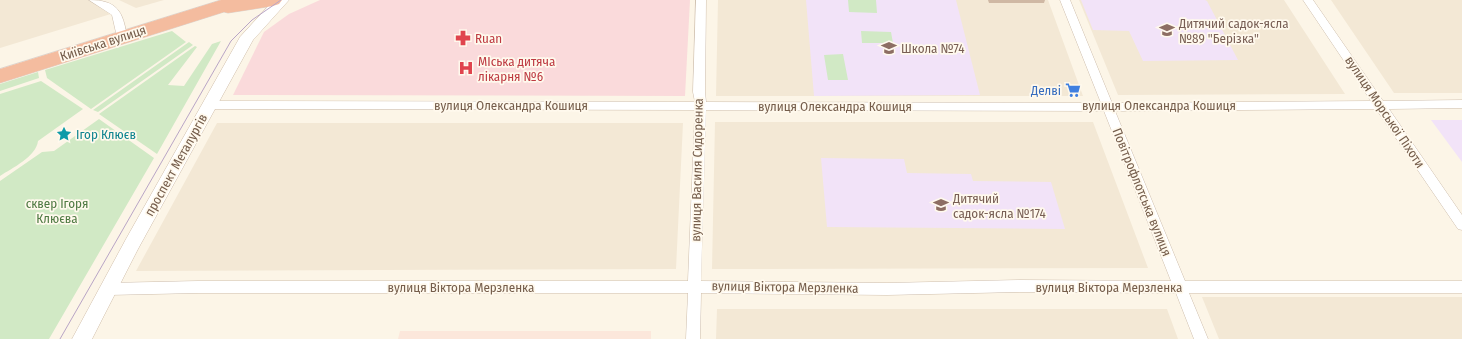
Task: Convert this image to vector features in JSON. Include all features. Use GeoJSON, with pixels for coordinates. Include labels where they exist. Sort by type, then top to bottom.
{"type":"FeatureCollection","features":[{"type":"Feature","properties":{"kind":"highway","name":"Київська вулиця"},"geometry":{"type":"LineString","coordinates":[[0,76],[241,0]]}},
{"type":"Feature","properties":{"kind":"highway","name":"Київська вулиця"},"geometry":{"type":"LineString","coordinates":[[207,11],[273,0]]}},
{"type":"Feature","properties":{"kind":"main road","name":"проспект Металургів"},"geometry":{"type":"LineString","coordinates":[[82,339],[247,37],[282,0]]}},
{"type":"Feature","properties":{"kind":"street"},"geometry":{"type":"LineString","coordinates":[[94,0],[114,9],[119,20],[122,37]]}},
{"type":"Feature","properties":{"kind":"street","name":"вулиця Василя Сидоренка"},"geometry":{"type":"LineString","coordinates":[[693,339],[698,154],[701,106],[699,92],[701,0]]}},
{"type":"Feature","properties":{"kind":"street","name":"Повітрофлотська вулиця"},"geometry":{"type":"LineString","coordinates":[[1065,0],[1201,339]]}},
{"type":"Feature","properties":{"kind":"street","name":"вулиця Морської Піхоти"},"geometry":{"type":"LineString","coordinates":[[1308,0],[1378,104],[1462,224]]}},
{"type":"Feature","properties":{"kind":"street","name":"вулиця Олександра Кошиця"},"geometry":{"type":"LineString","coordinates":[[209,105],[1107,107],[1462,104]]}},
{"type":"Feature","properties":{"kind":"street","name":"вулиця Віктора Мерзленка"},"geometry":{"type":"LineString","coordinates":[[108,289],[198,287],[1462,287]]}},
{"type":"Feature","properties":{"kind":"shaded area"},"geometry":{"type":"Polygon","coordinates":[[[0,0],[92,0],[109,8],[114,13],[0,48],[0,0]]]}},
{"type":"Feature","properties":{"kind":"shaded area"},"geometry":{"type":"Polygon","coordinates":[[[119,0],[164,0],[136,8],[119,0]]]}},
{"type":"Feature","properties":{"kind":"shaded area","name":"МІська дитяча лікарня №6"},"geometry":{"type":"Polygon","coordinates":[[[320,0],[690,0],[685,96],[233,95],[264,32],[289,14],[320,0]]]}},
{"type":"Feature","properties":{"kind":"shaded area"},"geometry":{"type":"Polygon","coordinates":[[[718,0],[1048,0],[1083,96],[716,96],[718,0]]]}},
{"type":"Feature","properties":{"kind":"shaded area","name":"Школа №74"},"geometry":{"type":"Polygon","coordinates":[[[806,0],[956,0],[980,95],[814,96],[806,0]]]}},
{"type":"Feature","properties":{"kind":"shaded area"},"geometry":{"type":"Polygon","coordinates":[[[1079,0],[1284,0],[1345,94],[1118,95],[1079,0]]]}},
{"type":"Feature","properties":{"kind":"shaded area","name":"Дитячий садок-ясла №89 \"Берізка\""},"geometry":{"type":"Polygon","coordinates":[[[1081,0],[1205,0],[1207,1],[1238,60],[1143,61],[1129,31],[1093,30],[1081,0]]]}},
{"type":"Feature","properties":{"kind":"shaded area"},"geometry":{"type":"Polygon","coordinates":[[[1331,0],[1462,0],[1462,93],[1394,93],[1331,0]]]}},
{"type":"Feature","properties":{"kind":"shaded area"},"geometry":{"type":"Polygon","coordinates":[[[1431,120],[1462,120],[1462,162],[1431,120]]]}},
{"type":"Feature","properties":{"kind":"shaded area"},"geometry":{"type":"Polygon","coordinates":[[[715,122],[1093,122],[1148,268],[712,269],[715,122]]]}},
{"type":"Feature","properties":{"kind":"shaded area"},"geometry":{"type":"Polygon","coordinates":[[[217,123],[683,123],[676,269],[136,271],[217,123]]]}},
{"type":"Feature","properties":{"kind":"shaded area","name":"Дитячий садок-ясла №174"},"geometry":{"type":"Polygon","coordinates":[[[821,158],[904,159],[907,173],[971,174],[973,181],[1051,182],[1065,229],[827,227],[821,158]]]}},
{"type":"Feature","properties":{"kind":"shaded area"},"geometry":{"type":"Polygon","coordinates":[[[1202,297],[1462,297],[1462,339],[1219,339],[1202,297]]]}},
{"type":"Feature","properties":{"kind":"shaded area"},"geometry":{"type":"Polygon","coordinates":[[[717,309],[1167,309],[1178,339],[716,339],[717,309]]]}},
{"type":"Feature","properties":{"kind":"shaded area"},"geometry":{"type":"Polygon","coordinates":[[[400,331],[651,331],[651,339],[398,339],[400,331]]]}},
{"type":"Feature","properties":{"kind":"green space"},"geometry":{"type":"Polygon","coordinates":[[[848,0],[876,0],[877,13],[849,12],[848,0]]]}},
{"type":"Feature","properties":{"kind":"green space"},"geometry":{"type":"Polygon","coordinates":[[[172,31],[186,42],[91,109],[47,78],[45,70],[172,31]]]}},
{"type":"Feature","properties":{"kind":"green space"},"geometry":{"type":"Polygon","coordinates":[[[861,31],[891,32],[893,43],[862,43],[861,31]]]}},
{"type":"Feature","properties":{"kind":"green space"},"geometry":{"type":"Polygon","coordinates":[[[221,41],[157,154],[99,114],[195,46],[197,47],[168,85],[184,86],[212,44],[221,41]]]}},
{"type":"Feature","properties":{"kind":"green space"},"geometry":{"type":"Polygon","coordinates":[[[189,42],[193,45],[98,112],[93,110],[189,42]]]}},
{"type":"Feature","properties":{"kind":"green space"},"geometry":{"type":"Polygon","coordinates":[[[843,54],[848,80],[828,80],[824,55],[843,54]]]}},
{"type":"Feature","properties":{"kind":"green space"},"geometry":{"type":"Polygon","coordinates":[[[38,72],[39,78],[0,91],[0,84],[38,72]]]}},
{"type":"Feature","properties":{"kind":"green space","name":"сквер Ігоря Клюєва"},"geometry":{"type":"Polygon","coordinates":[[[41,81],[83,109],[38,141],[33,152],[28,157],[17,166],[0,176],[0,94],[41,81]]]}},
{"type":"Feature","properties":{"kind":"green space","name":"сквер Ігоря Клюєва"},"geometry":{"type":"Polygon","coordinates":[[[99,119],[154,158],[49,339],[0,339],[0,181],[42,152],[54,151],[99,119]]]}},
{"type":"Feature","properties":{"kind":"tram line"},"geometry":{"type":"LineString","coordinates":[[60,339],[231,41],[252,20],[281,0]]}},
{"type":"Feature","properties":{"kind":"place","name":"Дитячий садок-ясла №89 \"Берізка\""},"geometry":{"type":"Point","coordinates":[1167,30]}},
{"type":"Feature","properties":{"kind":"place","name":"Ruan"},"geometry":{"type":"Point","coordinates":[463,38]}},
{"type":"Feature","properties":{"kind":"place","name":"Школа №74"},"geometry":{"type":"Point","coordinates":[889,48]}},
{"type":"Feature","properties":{"kind":"place","name":"МІська дитяча лікарня №6"},"geometry":{"type":"Point","coordinates":[466,68]}},
{"type":"Feature","properties":{"kind":"place","name":"Делві"},"geometry":{"type":"Point","coordinates":[1073,90]}},
{"type":"Feature","properties":{"kind":"place","name":"Ігор Клюєв"},"geometry":{"type":"Point","coordinates":[64,134]}},
{"type":"Feature","properties":{"kind":"place","name":"Дитячий садок-ясла №174"},"geometry":{"type":"Point","coordinates":[941,205]}}]}
